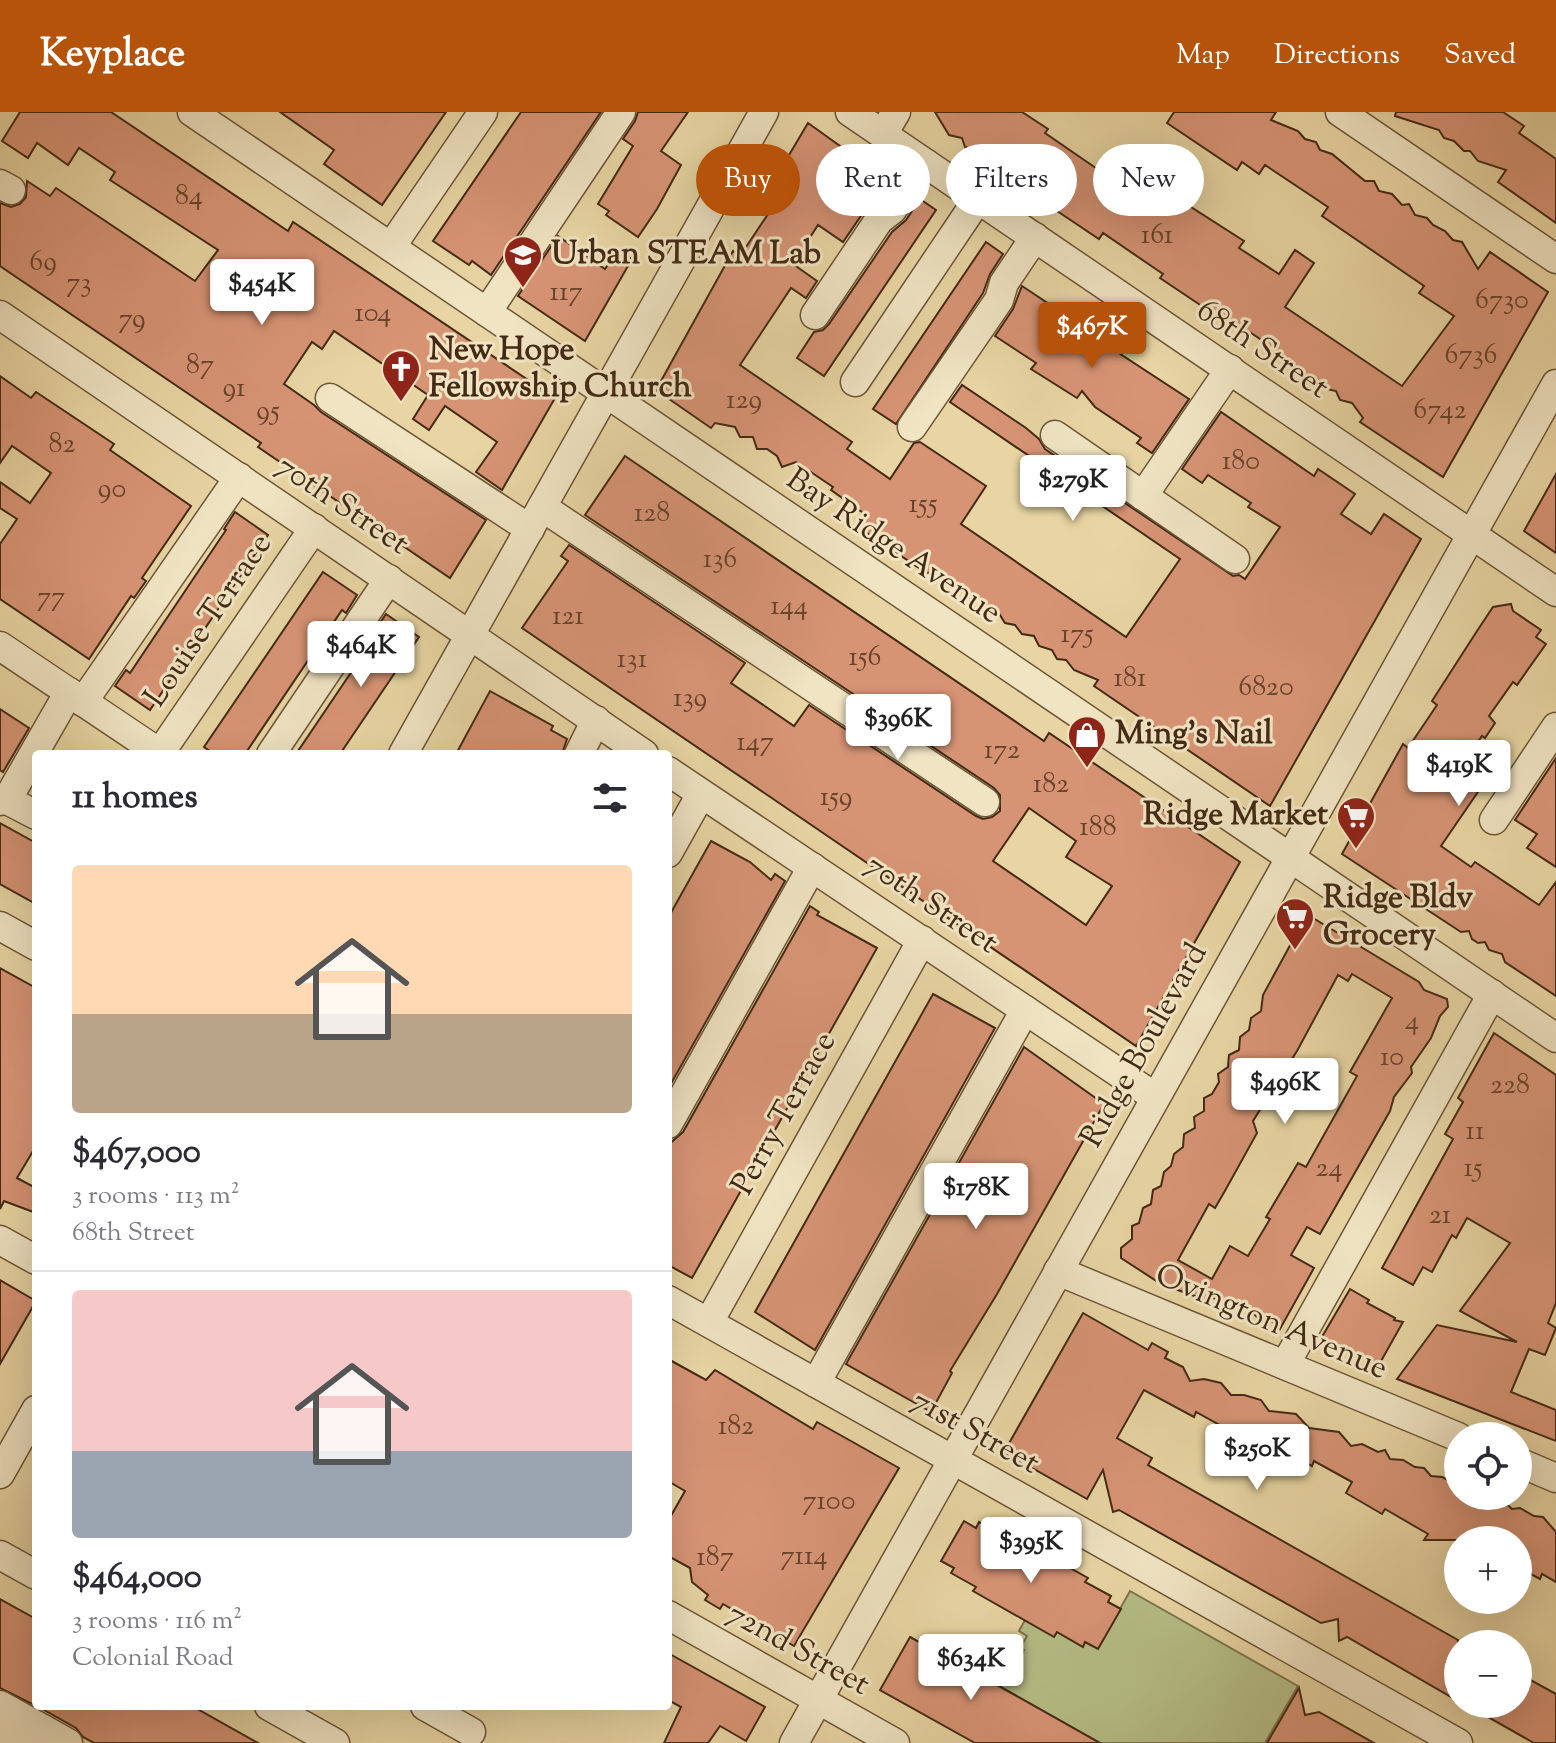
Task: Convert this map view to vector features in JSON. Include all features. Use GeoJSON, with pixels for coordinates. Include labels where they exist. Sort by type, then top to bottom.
{"type":"FeatureCollection","features":[{"type":"Feature","properties":{"kind":"street","name":"Bay Ridge Avenue"},"geometry":{"type":"LineString","coordinates":[[192,112],[1556,1038]]}},
{"type":"Feature","properties":{"kind":"street"},"geometry":{"type":"LineString","coordinates":[[391,247],[483,112]]}},
{"type":"Feature","properties":{"kind":"street"},"geometry":{"type":"LineString","coordinates":[[487,312],[621,112]]}},
{"type":"Feature","properties":{"kind":"street"},"geometry":{"type":"LineString","coordinates":[[405,750],[764,112]]}},
{"type":"Feature","properties":{"kind":"street","name":"68th Street"},"geometry":{"type":"LineString","coordinates":[[850,112],[890,123],[908,144]]}},
{"type":"Feature","properties":{"kind":"street"},"geometry":{"type":"LineString","coordinates":[[1340,112],[1556,259]]}},
{"type":"Feature","properties":{"kind":"street"},"geometry":{"type":"LineString","coordinates":[[815,315],[884,216]]}},
{"type":"Feature","properties":{"kind":"street"},"geometry":{"type":"LineString","coordinates":[[855,382],[967,216]]}},
{"type":"Feature","properties":{"kind":"street","name":"68th Street"},"geometry":{"type":"LineString","coordinates":[[1004,216],[1556,592]]}},
{"type":"Feature","properties":{"kind":"street"},"geometry":{"type":"LineString","coordinates":[[912,427],[999,300],[1004,283],[1035,237]]}},
{"type":"Feature","properties":{"kind":"street","name":"70th Street"},"geometry":{"type":"LineString","coordinates":[[0,315],[638,750]]}},
{"type":"Feature","properties":{"kind":"street"},"geometry":{"type":"LineString","coordinates":[[1143,496],[1230,369]]}},
{"type":"Feature","properties":{"kind":"street","name":"Ridge Boulevard"},"geometry":{"type":"LineString","coordinates":[[794,1743],[1556,384]]}},
{"type":"Feature","properties":{"kind":"street"},"geometry":{"type":"LineString","coordinates":[[330,398],[536,518],[985,802]]}},
{"type":"Feature","properties":{"kind":"street"},"geometry":{"type":"LineString","coordinates":[[1055,435],[1235,559]]}},
{"type":"Feature","properties":{"kind":"street"},"geometry":{"type":"LineString","coordinates":[[39,750],[239,477]]}},
{"type":"Feature","properties":{"kind":"street","name":"Louise Terrace"},"geometry":{"type":"LineString","coordinates":[[163,750],[314,528]]}},
{"type":"Feature","properties":{"kind":"street"},"geometry":{"type":"LineString","coordinates":[[274,750],[389,579]]}},
{"type":"Feature","properties":{"kind":"street"},"geometry":{"type":"LineString","coordinates":[[0,646],[154,750]]}},
{"type":"Feature","properties":{"kind":"street"},"geometry":{"type":"LineString","coordinates":[[581,750],[596,720]]}},
{"type":"Feature","properties":{"kind":"street"},"geometry":{"type":"LineString","coordinates":[[1494,820],[1556,727]]}},
{"type":"Feature","properties":{"kind":"street"},"geometry":{"type":"LineString","coordinates":[[32,761],[4,801],[32,813]]}},
{"type":"Feature","properties":{"kind":"street","name":"70th Street"},"geometry":{"type":"LineString","coordinates":[[672,774],[1155,1097]]}},
{"type":"Feature","properties":{"kind":"street"},"geometry":{"type":"LineString","coordinates":[[672,846],[701,794]]}},
{"type":"Feature","properties":{"kind":"street"},"geometry":{"type":"LineString","coordinates":[[672,1117],[812,867]]}},
{"type":"Feature","properties":{"kind":"street"},"geometry":{"type":"LineString","coordinates":[[0,926],[32,944]]}},
{"type":"Feature","properties":{"kind":"street","name":"Perry Terrace"},"geometry":{"type":"LineString","coordinates":[[709,1322],[922,940]]}},
{"type":"Feature","properties":{"kind":"street"},"geometry":{"type":"LineString","coordinates":[[1285,1365],[1492,994]]}},
{"type":"Feature","properties":{"kind":"street"},"geometry":{"type":"LineString","coordinates":[[816,1383],[1025,1010]]}},
{"type":"Feature","properties":{"kind":"street"},"geometry":{"type":"LineString","coordinates":[[0,1240],[32,1258]]}},
{"type":"Feature","properties":{"kind":"street","name":"Ovington Avenue"},"geometry":{"type":"LineString","coordinates":[[1058,1271],[1444,1431]]}},
{"type":"Feature","properties":{"kind":"street","name":"71st Street"},"geometry":{"type":"LineString","coordinates":[[672,1302],[1458,1743]]}},
{"type":"Feature","properties":{"kind":"street"},"geometry":{"type":"LineString","coordinates":[[0,1474],[32,1417]]}},
{"type":"Feature","properties":{"kind":"street"},"geometry":{"type":"LineString","coordinates":[[1532,1468],[1556,1478]]}},
{"type":"Feature","properties":{"kind":"street"},"geometry":{"type":"LineString","coordinates":[[0,1555],[32,1573]]}},
{"type":"Feature","properties":{"kind":"street","name":"72nd Street"},"geometry":{"type":"LineString","coordinates":[[672,1617],[895,1743]]}},
{"type":"Feature","properties":{"kind":"street"},"geometry":{"type":"LineString","coordinates":[[0,1705],[68,1743]]}},
{"type":"Feature","properties":{"kind":"street"},"geometry":{"type":"LineString","coordinates":[[276,1710],[335,1743]]}},
{"type":"Feature","properties":{"kind":"street"},"geometry":{"type":"LineString","coordinates":[[432,1710],[471,1732]]}},
{"type":"Feature","properties":{"kind":"street"},"geometry":{"type":"LineString","coordinates":[[0,1728],[26,1743]]}},
{"type":"Feature","properties":{"kind":"green space"},"geometry":{"type":"Polygon","coordinates":[[[1130,1591],[1298,1686],[1265,1743],[1100,1743],[988,1680],[998,1663],[1013,1671],[1024,1650],[1020,1648],[1027,1636],[1019,1631],[1025,1620],[1054,1636],[1057,1632],[1082,1646],[1085,1642],[1098,1648],[1130,1591]]]}},
{"type":"Feature","properties":{"kind":"building"},"geometry":{"type":"Polygon","coordinates":[[[20,112],[111,112],[288,231],[293,222],[555,398],[502,490],[476,472],[497,442],[445,406],[429,430],[413,419],[428,395],[334,331],[322,349],[312,342],[284,384],[321,412],[486,520],[450,578],[258,447],[261,443],[0,266],[0,203],[11,207],[20,204],[26,197],[27,181],[50,196],[56,188],[195,281],[218,250],[110,180],[115,172],[79,148],[68,165],[37,143],[28,158],[2,141],[20,112]]]}},
{"type":"Feature","properties":{"kind":"building"},"geometry":{"type":"Polygon","coordinates":[[[280,112],[446,112],[382,205],[324,164],[334,150],[280,112]]]}},
{"type":"Feature","properties":{"kind":"building"},"geometry":{"type":"Polygon","coordinates":[[[521,112],[601,112],[491,275],[472,261],[469,265],[433,241],[521,112]]]}},
{"type":"Feature","properties":{"kind":"building"},"geometry":{"type":"Polygon","coordinates":[[[638,112],[688,112],[661,151],[681,165],[638,237],[606,215],[609,211],[598,204],[633,146],[623,139],[638,112]]]}},
{"type":"Feature","properties":{"kind":"building"},"geometry":{"type":"Polygon","coordinates":[[[935,112],[1022,112],[1048,129],[1045,133],[1061,144],[964,144],[962,138],[949,135],[935,112]]]}},
{"type":"Feature","properties":{"kind":"building"},"geometry":{"type":"Polygon","coordinates":[[[1174,112],[1276,112],[1271,120],[1316,142],[1320,150],[1332,154],[1365,181],[1374,181],[1379,191],[1392,194],[1402,205],[1409,204],[1415,215],[1427,218],[1453,240],[1462,242],[1478,269],[1490,252],[1548,292],[1443,477],[1360,422],[1363,418],[1352,403],[1340,400],[1336,391],[1323,388],[1317,379],[1304,376],[1301,367],[1287,364],[1283,355],[1269,352],[1266,343],[1245,329],[1242,333],[1160,278],[1163,274],[1103,233],[1099,239],[1065,216],[1077,216],[1077,155],[1093,166],[1093,216],[1204,215],[1244,241],[1239,248],[1279,274],[1295,250],[1314,263],[1285,307],[1402,386],[1454,316],[1419,293],[1424,286],[1322,216],[1328,207],[1265,165],[1259,174],[1242,162],[1237,170],[1204,148],[1204,144],[1198,144],[1167,123],[1174,112]]]}},
{"type":"Feature","properties":{"kind":"building"},"geometry":{"type":"Polygon","coordinates":[[[1396,112],[1503,112],[1524,126],[1519,133],[1556,159],[1556,223],[1498,182],[1506,170],[1478,161],[1470,151],[1464,151],[1454,141],[1444,138],[1439,130],[1395,116],[1396,112]]]}},
{"type":"Feature","properties":{"kind":"building"},"geometry":{"type":"Polygon","coordinates":[[[808,123],[837,144],[816,144],[816,216],[861,216],[843,242],[818,225],[793,264],[817,281],[806,298],[791,288],[740,365],[852,442],[847,449],[890,479],[914,443],[920,442],[986,486],[961,524],[1126,637],[1180,559],[950,402],[962,385],[1026,428],[1045,449],[1233,576],[1239,575],[1245,579],[1280,527],[1248,507],[1251,503],[1208,475],[1202,483],[1182,469],[1221,412],[1314,476],[1318,469],[1355,494],[1341,514],[1371,534],[1384,514],[1421,539],[1270,806],[1094,686],[1098,680],[1074,670],[1066,660],[1057,659],[1052,650],[1039,646],[1034,636],[1022,634],[1015,625],[1005,623],[998,612],[987,610],[981,601],[969,598],[963,588],[952,588],[946,577],[925,572],[858,527],[866,515],[831,490],[833,487],[796,462],[782,467],[777,456],[767,449],[757,449],[753,437],[740,437],[735,427],[715,423],[711,428],[656,390],[733,251],[740,256],[767,216],[800,216],[800,144],[796,144],[808,123]]]}},
{"type":"Feature","properties":{"kind":"building"},"geometry":{"type":"Polygon","coordinates":[[[930,206],[936,210],[824,376],[797,358],[814,332],[823,330],[829,324],[892,232],[909,216],[930,216],[930,206]]]}},
{"type":"Feature","properties":{"kind":"building"},"geometry":{"type":"Polygon","coordinates":[[[558,236],[605,269],[618,249],[632,259],[585,341],[518,296],[558,236]]]}},
{"type":"Feature","properties":{"kind":"building"},"geometry":{"type":"Polygon","coordinates":[[[986,242],[1003,254],[990,274],[983,293],[896,424],[873,409],[986,242]]]}},
{"type":"Feature","properties":{"kind":"building"},"geometry":{"type":"Polygon","coordinates":[[[1022,286],[1049,304],[1047,306],[1189,399],[1152,453],[1137,443],[1141,438],[1095,407],[1082,391],[1077,398],[1031,369],[1036,363],[995,336],[1013,309],[1022,286]]]}},
{"type":"Feature","properties":{"kind":"building"},"geometry":{"type":"Polygon","coordinates":[[[0,376],[31,398],[36,392],[114,444],[110,450],[191,506],[142,578],[146,581],[134,598],[131,596],[89,659],[0,599],[0,544],[17,519],[0,508],[0,482],[30,503],[51,473],[12,446],[0,463],[0,376]]]}},
{"type":"Feature","properties":{"kind":"building"},"geometry":{"type":"Polygon","coordinates":[[[625,456],[1044,741],[1049,733],[1240,862],[1136,1046],[522,628],[568,561],[561,556],[569,545],[745,663],[731,683],[794,726],[809,705],[976,816],[983,819],[1000,811],[1000,795],[994,788],[585,515],[625,456]],[[1029,808],[993,861],[1086,925],[1112,886],[1066,857],[1076,841],[1029,808]]]}},
{"type":"Feature","properties":{"kind":"building"},"geometry":{"type":"Polygon","coordinates":[[[1556,474],[1556,553],[1524,531],[1556,474]]]}},
{"type":"Feature","properties":{"kind":"building"},"geometry":{"type":"Polygon","coordinates":[[[235,512],[268,535],[150,710],[115,686],[126,670],[130,673],[235,512]]]}},
{"type":"Feature","properties":{"kind":"building"},"geometry":{"type":"Polygon","coordinates":[[[323,572],[357,595],[346,613],[342,610],[248,750],[208,750],[204,747],[323,572]]]}},
{"type":"Feature","properties":{"kind":"building"},"geometry":{"type":"Polygon","coordinates":[[[1511,604],[1513,611],[1541,630],[1536,637],[1546,644],[1517,685],[1513,682],[1489,716],[1495,723],[1461,767],[1484,783],[1441,846],[1471,867],[1475,862],[1539,905],[1556,882],[1556,996],[1505,962],[1502,954],[1489,950],[1485,942],[1478,943],[1472,939],[1469,931],[1461,932],[1342,854],[1403,744],[1408,748],[1437,705],[1432,701],[1493,607],[1511,604]]]}},
{"type":"Feature","properties":{"kind":"building"},"geometry":{"type":"Polygon","coordinates":[[[386,614],[419,637],[343,750],[299,750],[377,634],[374,632],[386,614]]]}},
{"type":"Feature","properties":{"kind":"building"},"geometry":{"type":"Polygon","coordinates":[[[490,691],[553,726],[551,730],[567,739],[563,750],[458,750],[490,691]]]}},
{"type":"Feature","properties":{"kind":"building"},"geometry":{"type":"Polygon","coordinates":[[[0,709],[29,728],[3,772],[0,770],[0,709]]]}},
{"type":"Feature","properties":{"kind":"building"},"geometry":{"type":"Polygon","coordinates":[[[1556,758],[1556,867],[1527,848],[1537,834],[1515,820],[1556,758]]]}},
{"type":"Feature","properties":{"kind":"building"},"geometry":{"type":"Polygon","coordinates":[[[0,823],[32,841],[32,902],[0,884],[0,823]]]}},
{"type":"Feature","properties":{"kind":"building"},"geometry":{"type":"Polygon","coordinates":[[[711,841],[750,862],[771,880],[775,874],[785,881],[672,1082],[672,911],[711,841]]]}},
{"type":"Feature","properties":{"kind":"building"},"geometry":{"type":"Polygon","coordinates":[[[810,906],[819,912],[817,915],[877,948],[692,1278],[672,1267],[672,1142],[683,1132],[810,906]]]}},
{"type":"Feature","properties":{"kind":"building"},"geometry":{"type":"Polygon","coordinates":[[[1313,918],[1419,982],[1424,990],[1447,999],[1448,1007],[1411,1067],[1412,1073],[1394,1097],[1390,1111],[1320,1234],[1307,1227],[1291,1255],[1314,1268],[1280,1329],[1265,1315],[1257,1317],[1247,1308],[1235,1308],[1227,1301],[1213,1298],[1200,1301],[1203,1295],[1200,1298],[1161,1284],[1121,1258],[1121,1248],[1132,1239],[1132,1226],[1139,1223],[1143,1208],[1151,1204],[1153,1190],[1161,1186],[1164,1172],[1171,1166],[1174,1154],[1183,1147],[1184,1134],[1195,1128],[1194,1117],[1204,1111],[1204,1098],[1212,1094],[1219,1082],[1218,1074],[1228,1067],[1229,1055],[1239,1050],[1240,1037],[1249,1030],[1251,1018],[1261,1011],[1263,995],[1299,929],[1313,918]],[[1352,974],[1348,981],[1338,975],[1297,1051],[1253,1121],[1257,1133],[1226,1189],[1215,1208],[1209,1204],[1178,1260],[1212,1279],[1230,1246],[1248,1256],[1270,1219],[1266,1217],[1298,1163],[1306,1167],[1357,1076],[1350,1072],[1392,998],[1352,974]]]}},
{"type":"Feature","properties":{"kind":"building"},"geometry":{"type":"Polygon","coordinates":[[[0,968],[32,986],[32,1153],[17,1178],[32,1186],[32,1212],[4,1201],[0,1209],[0,968]]]}},
{"type":"Feature","properties":{"kind":"building"},"geometry":{"type":"Polygon","coordinates":[[[933,994],[995,1028],[815,1350],[755,1312],[933,994]]]}},
{"type":"Feature","properties":{"kind":"building"},"geometry":{"type":"Polygon","coordinates":[[[1494,1033],[1556,1075],[1556,1303],[1548,1323],[1556,1328],[1545,1355],[1529,1349],[1511,1392],[1556,1410],[1556,1441],[1532,1432],[1532,1422],[1507,1422],[1397,1379],[1437,1325],[1517,1342],[1460,1311],[1510,1243],[1467,1218],[1456,1238],[1452,1235],[1432,1272],[1423,1267],[1413,1285],[1382,1268],[1453,1139],[1445,1134],[1463,1102],[1458,1098],[1494,1033]]]}},
{"type":"Feature","properties":{"kind":"building"},"geometry":{"type":"Polygon","coordinates":[[[1024,1047],[1104,1104],[950,1371],[952,1373],[931,1412],[846,1364],[1024,1047]]]}},
{"type":"Feature","properties":{"kind":"building"},"geometry":{"type":"Polygon","coordinates":[[[0,1280],[32,1299],[32,1308],[0,1364],[0,1280]]]}},
{"type":"Feature","properties":{"kind":"building"},"geometry":{"type":"Polygon","coordinates":[[[1350,1289],[1394,1320],[1403,1322],[1376,1370],[1366,1358],[1354,1357],[1338,1346],[1316,1347],[1350,1289]]]}},
{"type":"Feature","properties":{"kind":"building"},"geometry":{"type":"Polygon","coordinates":[[[1083,1313],[1148,1350],[1152,1343],[1168,1352],[1165,1358],[1183,1367],[1190,1381],[1204,1379],[1221,1383],[1231,1395],[1261,1400],[1269,1411],[1296,1414],[1309,1428],[1339,1432],[1351,1446],[1362,1444],[1378,1452],[1385,1450],[1390,1459],[1403,1460],[1424,1468],[1431,1476],[1444,1478],[1444,1510],[1524,1510],[1543,1517],[1556,1532],[1556,1582],[1542,1574],[1540,1579],[1532,1575],[1532,1526],[1444,1526],[1444,1540],[1424,1540],[1428,1534],[1385,1509],[1382,1514],[1346,1493],[1352,1482],[1314,1461],[1312,1466],[1275,1445],[1270,1453],[1196,1412],[1194,1417],[1144,1390],[1117,1438],[1152,1458],[1148,1465],[1444,1632],[1444,1693],[1347,1637],[1339,1641],[1338,1619],[1321,1623],[1119,1510],[1113,1512],[1103,1470],[1087,1499],[1004,1452],[1083,1313]]]}},
{"type":"Feature","properties":{"kind":"building"},"geometry":{"type":"Polygon","coordinates":[[[672,1361],[706,1380],[715,1370],[813,1429],[817,1422],[899,1468],[794,1646],[723,1604],[720,1609],[705,1600],[708,1595],[692,1582],[690,1568],[672,1558],[672,1514],[685,1491],[672,1483],[672,1361]]]}},
{"type":"Feature","properties":{"kind":"building"},"geometry":{"type":"Polygon","coordinates":[[[964,1521],[976,1528],[979,1522],[1004,1537],[1006,1532],[1088,1578],[1085,1582],[1111,1596],[1108,1602],[1121,1609],[1098,1649],[1085,1642],[1083,1647],[1057,1632],[1054,1637],[973,1591],[976,1587],[951,1573],[954,1568],[941,1561],[964,1521]]]}},
{"type":"Feature","properties":{"kind":"building"},"geometry":{"type":"Polygon","coordinates":[[[0,1599],[32,1617],[32,1704],[0,1688],[0,1599]]]}},
{"type":"Feature","properties":{"kind":"building"},"geometry":{"type":"Polygon","coordinates":[[[910,1637],[1100,1743],[975,1743],[880,1690],[910,1637]]]}},
{"type":"Feature","properties":{"kind":"building"},"geometry":{"type":"Polygon","coordinates":[[[672,1655],[765,1707],[746,1741],[720,1726],[708,1743],[664,1743],[681,1707],[672,1702],[672,1655]]]}},
{"type":"Feature","properties":{"kind":"building"},"geometry":{"type":"Polygon","coordinates":[[[1532,1681],[1556,1694],[1556,1743],[1534,1743],[1490,1718],[1532,1718],[1532,1681]]]}},
{"type":"Feature","properties":{"kind":"building"},"geometry":{"type":"Polygon","coordinates":[[[1299,1688],[1305,1715],[1319,1712],[1374,1743],[1267,1743],[1299,1688]]]}},
{"type":"Feature","properties":{"kind":"building"},"geometry":{"type":"Polygon","coordinates":[[[44,1710],[199,1710],[258,1743],[94,1743],[83,1737],[76,1728],[44,1710]]]}},
{"type":"Feature","properties":{"kind":"place","name":"Urban STEAM Lab"},"geometry":{"type":"Point","coordinates":[523,289]}},
{"type":"Feature","properties":{"kind":"place","name":"New Hope Fellowship Church"},"geometry":{"type":"Point","coordinates":[401,403]}},
{"type":"Feature","properties":{"kind":"place","name":"Ming's Nail"},"geometry":{"type":"Point","coordinates":[1087,769]}},
{"type":"Feature","properties":{"kind":"place","name":"Ridge Market"},"geometry":{"type":"Point","coordinates":[1356,850]}},
{"type":"Feature","properties":{"kind":"place","name":"Ridge Bldv Grocery"},"geometry":{"type":"Point","coordinates":[1295,951]}}]}
